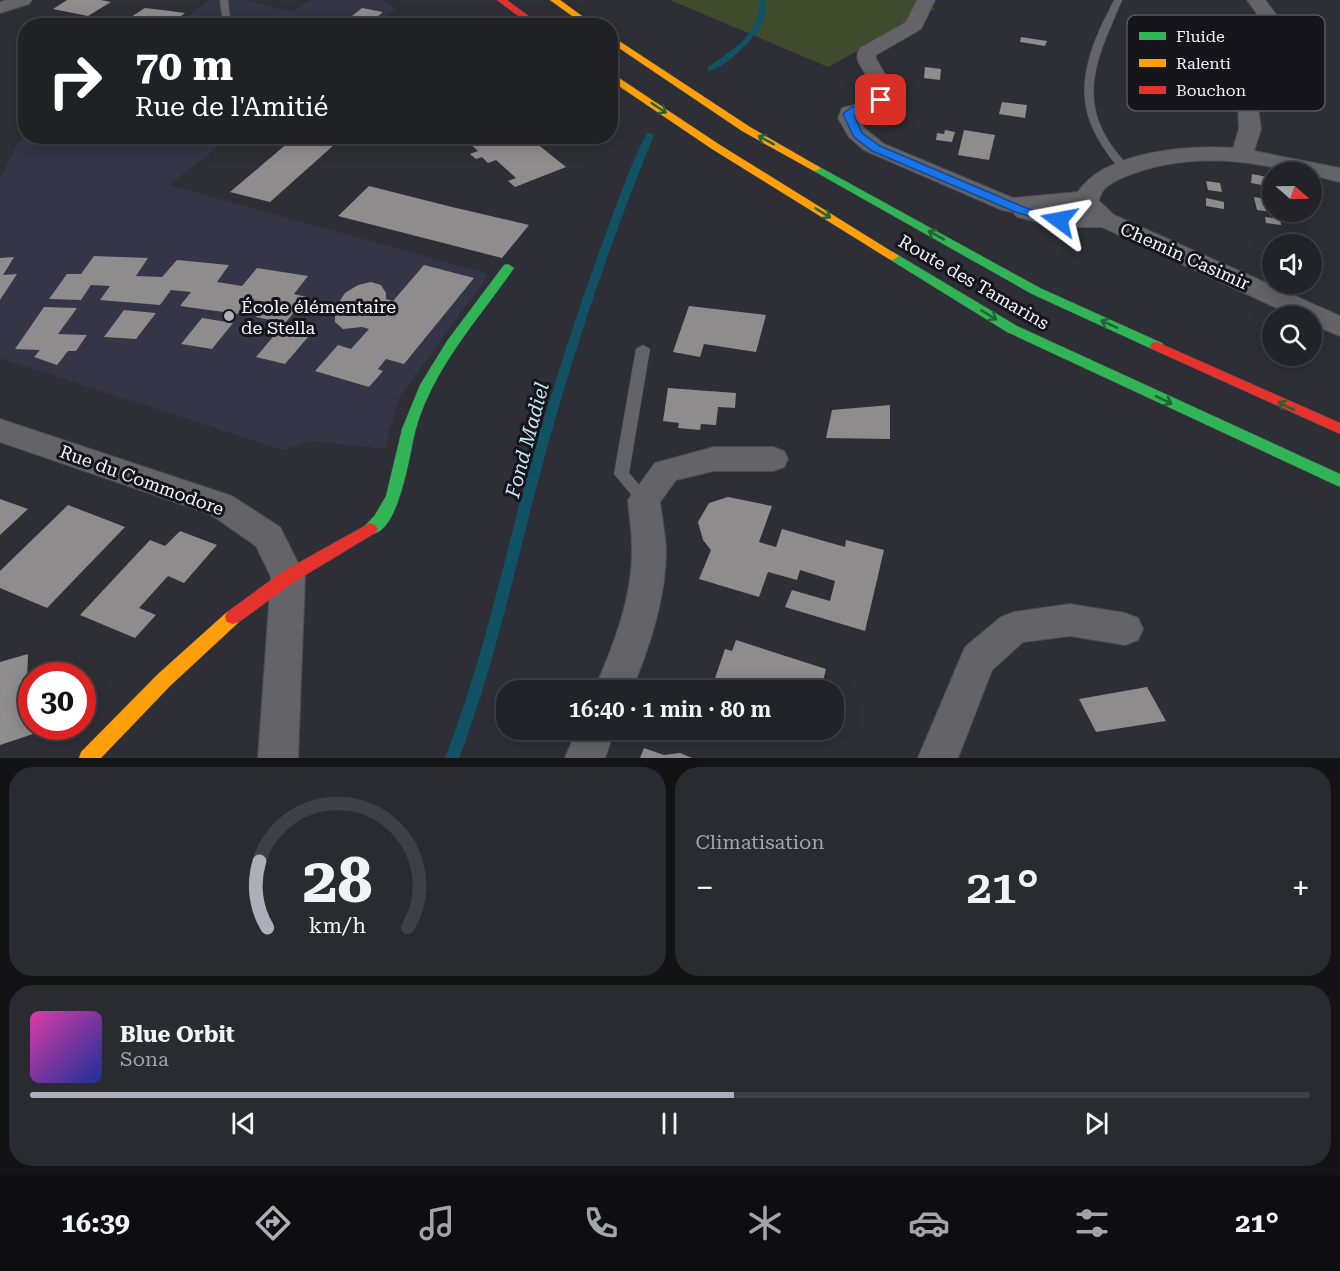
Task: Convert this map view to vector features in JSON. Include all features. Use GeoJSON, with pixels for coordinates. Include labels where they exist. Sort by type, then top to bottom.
{"type":"FeatureCollection","features":[{"type":"Feature","properties":{"kind":"main road"},"geometry":{"type":"LineString","coordinates":[[501,0],[527,18]]}},
{"type":"Feature","properties":{"kind":"main road"},"geometry":{"type":"LineString","coordinates":[[554,0],[580,18]]}},
{"type":"Feature","properties":{"kind":"main road","name":"Route des Tamarins"},"geometry":{"type":"LineString","coordinates":[[618,43],[746,129],[1036,291],[1340,429]]}},
{"type":"Feature","properties":{"kind":"main road","name":"Route des Tamarins"},"geometry":{"type":"LineString","coordinates":[[618,80],[716,147],[1011,329],[1340,481]]}},
{"type":"Feature","properties":{"kind":"main road"},"geometry":{"type":"LineString","coordinates":[[88,758],[97,751],[156,685],[211,634],[288,577],[375,526],[390,507],[410,427],[425,387],[508,268]]}},
{"type":"Feature","properties":{"kind":"street"},"geometry":{"type":"LineString","coordinates":[[0,8],[24,0]]}},
{"type":"Feature","properties":{"kind":"street"},"geometry":{"type":"LineString","coordinates":[[926,0],[914,25],[867,52],[866,59],[879,81],[882,103],[875,108],[852,110],[848,117],[858,135],[876,148],[1034,215],[1059,220],[1106,220]]}},
{"type":"Feature","properties":{"kind":"street"},"geometry":{"type":"LineString","coordinates":[[1256,0],[1267,15]]}},
{"type":"Feature","properties":{"kind":"street"},"geometry":{"type":"LineString","coordinates":[[1242,154],[1250,129],[1248,111]]}},
{"type":"Feature","properties":{"kind":"street"},"geometry":{"type":"LineString","coordinates":[[1010,205],[1086,198],[1089,191],[1100,180],[1125,169],[1187,153],[1242,154],[1340,175]]}},
{"type":"Feature","properties":{"kind":"street","name":"Chemin Casimir"},"geometry":{"type":"LineString","coordinates":[[1086,198],[1089,206],[1106,220],[1340,327]]}},
{"type":"Feature","properties":{"kind":"street","name":"Rue du Commodore"},"geometry":{"type":"LineString","coordinates":[[0,430],[221,505],[268,537],[288,577],[278,758]]}},
{"type":"Feature","properties":{"kind":"street"},"geometry":{"type":"LineString","coordinates":[[617,680],[630,651],[644,594],[649,547],[644,500],[666,471],[714,459],[772,459]]}},
{"type":"Feature","properties":{"kind":"street"},"geometry":{"type":"LineString","coordinates":[[938,758],[978,659],[1014,628],[1070,620],[1125,629]]}},
{"type":"Feature","properties":{"kind":"street"},"geometry":{"type":"LineString","coordinates":[[585,758],[592,740]]}},
{"type":"Feature","properties":{"kind":"lane"},"geometry":{"type":"LineString","coordinates":[[225,0],[226,18]]}},
{"type":"Feature","properties":{"kind":"lane"},"geometry":{"type":"LineString","coordinates":[[1118,0],[1100,37],[1089,75],[1088,106],[1105,146],[1125,169]]}},
{"type":"Feature","properties":{"kind":"lane"},"geometry":{"type":"LineString","coordinates":[[643,349],[621,474],[644,500]]}},
{"type":"Feature","properties":{"kind":"shaded area"},"geometry":{"type":"Polygon","coordinates":[[[210,0],[246,0],[291,12],[312,0],[383,0],[395,9],[383,18],[186,18],[210,0]]]}},
{"type":"Feature","properties":{"kind":"shaded area","name":"École élémentaire de Stella"},"geometry":{"type":"Polygon","coordinates":[[[18,143],[221,144],[169,185],[489,274],[400,396],[384,449],[310,441],[283,450],[0,358],[0,178],[18,143]]]}},
{"type":"Feature","properties":{"kind":"green space"},"geometry":{"type":"Polygon","coordinates":[[[670,0],[926,0],[935,9],[828,67],[670,0]]]}},
{"type":"Feature","properties":{"kind":"building"},"geometry":{"type":"Polygon","coordinates":[[[67,0],[111,2],[88,16],[53,9],[67,0]]]}},
{"type":"Feature","properties":{"kind":"building"},"geometry":{"type":"Polygon","coordinates":[[[145,8],[185,13],[178,18],[131,17],[145,8]]]}},
{"type":"Feature","properties":{"kind":"building"},"geometry":{"type":"Polygon","coordinates":[[[362,8],[383,12],[376,18],[349,18],[362,8]]]}},
{"type":"Feature","properties":{"kind":"building"},"geometry":{"type":"Polygon","coordinates":[[[1021,37],[1047,41],[1045,46],[1020,42],[1021,37]]]}},
{"type":"Feature","properties":{"kind":"building"},"geometry":{"type":"Polygon","coordinates":[[[925,67],[941,69],[940,80],[924,78],[925,67]]]}},
{"type":"Feature","properties":{"kind":"building"},"geometry":{"type":"Polygon","coordinates":[[[1002,102],[1027,105],[1025,118],[999,114],[1002,102]]]}},
{"type":"Feature","properties":{"kind":"building"},"geometry":{"type":"Polygon","coordinates":[[[945,130],[955,132],[952,142],[936,140],[937,133],[944,134],[945,130]]]}},
{"type":"Feature","properties":{"kind":"building"},"geometry":{"type":"Polygon","coordinates":[[[964,130],[995,135],[989,160],[958,155],[964,130]]]}},
{"type":"Feature","properties":{"kind":"building"},"geometry":{"type":"Polygon","coordinates":[[[287,144],[335,144],[270,202],[230,192],[287,144]]]}},
{"type":"Feature","properties":{"kind":"building"},"geometry":{"type":"Polygon","coordinates":[[[470,144],[537,144],[566,167],[515,187],[508,181],[516,178],[496,160],[488,163],[482,157],[476,159],[470,154],[478,151],[470,144]]]}},
{"type":"Feature","properties":{"kind":"building"},"geometry":{"type":"Polygon","coordinates":[[[1252,174],[1262,176],[1262,185],[1251,183],[1252,174]]]}},
{"type":"Feature","properties":{"kind":"building"},"geometry":{"type":"Polygon","coordinates":[[[1206,181],[1220,183],[1222,192],[1208,190],[1206,181]]]}},
{"type":"Feature","properties":{"kind":"building"},"geometry":{"type":"Polygon","coordinates":[[[369,186],[529,225],[502,258],[338,216],[369,186]]]}},
{"type":"Feature","properties":{"kind":"building"},"geometry":{"type":"Polygon","coordinates":[[[1254,197],[1262,198],[1262,211],[1257,210],[1254,197]]]}},
{"type":"Feature","properties":{"kind":"building"},"geometry":{"type":"Polygon","coordinates":[[[1206,198],[1224,202],[1224,209],[1206,206],[1206,198]]]}},
{"type":"Feature","properties":{"kind":"building"},"geometry":{"type":"Polygon","coordinates":[[[1280,222],[1281,225],[1266,223],[1280,222]]]}},
{"type":"Feature","properties":{"kind":"building"},"geometry":{"type":"Polygon","coordinates":[[[94,256],[148,258],[136,276],[162,277],[177,260],[229,265],[217,282],[242,286],[257,268],[308,276],[294,294],[307,297],[285,323],[256,317],[268,302],[250,300],[238,314],[180,306],[191,292],[171,290],[160,305],[100,300],[110,286],[91,285],[81,300],[49,299],[67,274],[81,274],[94,256]]]}},
{"type":"Feature","properties":{"kind":"building"},"geometry":{"type":"Polygon","coordinates":[[[14,257],[3,275],[17,274],[0,300],[0,258],[14,257]]]}},
{"type":"Feature","properties":{"kind":"building"},"geometry":{"type":"Polygon","coordinates":[[[424,265],[474,278],[404,364],[386,359],[378,369],[383,371],[369,387],[315,371],[338,345],[351,349],[369,329],[362,327],[343,329],[335,322],[335,308],[345,293],[358,285],[371,282],[381,285],[386,293],[386,299],[393,301],[424,265]]]}},
{"type":"Feature","properties":{"kind":"building"},"geometry":{"type":"Polygon","coordinates":[[[689,306],[766,315],[756,352],[704,344],[700,357],[673,352],[689,306]]]}},
{"type":"Feature","properties":{"kind":"building"},"geometry":{"type":"Polygon","coordinates":[[[44,307],[77,308],[58,334],[87,335],[76,351],[68,351],[57,365],[34,357],[40,350],[15,349],[44,307]]]}},
{"type":"Feature","properties":{"kind":"building"},"geometry":{"type":"Polygon","coordinates":[[[124,310],[156,313],[136,339],[104,337],[124,310]]]}},
{"type":"Feature","properties":{"kind":"building"},"geometry":{"type":"Polygon","coordinates":[[[202,318],[233,323],[212,349],[181,344],[202,318]]]}},
{"type":"Feature","properties":{"kind":"building"},"geometry":{"type":"Polygon","coordinates":[[[278,331],[308,337],[285,364],[256,357],[278,331]]]}},
{"type":"Feature","properties":{"kind":"building"},"geometry":{"type":"Polygon","coordinates":[[[668,388],[736,393],[735,408],[718,407],[716,425],[701,424],[700,430],[678,428],[679,423],[663,421],[668,388]]]}},
{"type":"Feature","properties":{"kind":"building"},"geometry":{"type":"Polygon","coordinates":[[[890,405],[890,439],[826,438],[832,410],[890,405]]]}},
{"type":"Feature","properties":{"kind":"building"},"geometry":{"type":"Polygon","coordinates":[[[728,497],[772,506],[759,542],[776,547],[782,529],[845,547],[846,540],[884,550],[865,631],[785,607],[792,590],[830,601],[835,581],[800,570],[797,580],[768,572],[759,597],[699,579],[711,550],[703,540],[698,522],[709,503],[728,497]]]}},
{"type":"Feature","properties":{"kind":"building"},"geometry":{"type":"Polygon","coordinates":[[[0,499],[28,509],[0,535],[0,499]]]}},
{"type":"Feature","properties":{"kind":"building"},"geometry":{"type":"Polygon","coordinates":[[[68,505],[125,527],[47,608],[0,588],[0,571],[68,505]]]}},
{"type":"Feature","properties":{"kind":"building"},"geometry":{"type":"Polygon","coordinates":[[[180,531],[217,545],[184,583],[168,576],[139,608],[156,615],[135,638],[80,615],[150,540],[165,546],[180,531]]]}},
{"type":"Feature","properties":{"kind":"building"},"geometry":{"type":"Polygon","coordinates":[[[736,640],[826,669],[823,680],[714,680],[725,649],[732,651],[736,640]]]}},
{"type":"Feature","properties":{"kind":"building"},"geometry":{"type":"Polygon","coordinates":[[[28,654],[28,662],[18,662],[18,739],[0,745],[0,662],[28,654]]]}},
{"type":"Feature","properties":{"kind":"building"},"geometry":{"type":"Polygon","coordinates":[[[1147,687],[1166,721],[1096,732],[1079,699],[1147,687]]]}},
{"type":"Feature","properties":{"kind":"building"},"geometry":{"type":"Polygon","coordinates":[[[644,748],[664,755],[680,753],[692,758],[640,758],[644,748]]]}},
{"type":"Feature","properties":{"kind":"waterway","name":"Fond Madiel"},"geometry":{"type":"LineString","coordinates":[[711,69],[739,48],[755,31],[763,11],[762,0]]}},
{"type":"Feature","properties":{"kind":"waterway","name":"Fond Madiel"},"geometry":{"type":"LineString","coordinates":[[452,758],[478,687],[535,470],[573,343],[601,259],[650,135]]}},
{"type":"Feature","properties":{"kind":"traffic: fast"},"geometry":{"type":"LineString","coordinates":[[816,168],[1036,291],[1157,346]]}},
{"type":"Feature","properties":{"kind":"traffic: fast"},"geometry":{"type":"LineString","coordinates":[[893,256],[1012,329],[1340,481]]}},
{"type":"Feature","properties":{"kind":"traffic: fast"},"geometry":{"type":"LineString","coordinates":[[370,529],[388,508],[393,496],[409,429],[427,385],[452,344],[508,268]]}},
{"type":"Feature","properties":{"kind":"traffic: slow"},"geometry":{"type":"LineString","coordinates":[[554,0],[580,18]]}},
{"type":"Feature","properties":{"kind":"traffic: slow"},"geometry":{"type":"LineString","coordinates":[[618,43],[746,129],[816,168]]}},
{"type":"Feature","properties":{"kind":"traffic: slow"},"geometry":{"type":"LineString","coordinates":[[618,80],[716,147],[893,256]]}},
{"type":"Feature","properties":{"kind":"traffic: slow"},"geometry":{"type":"LineString","coordinates":[[88,758],[164,680],[233,617]]}},
{"type":"Feature","properties":{"kind":"traffic: jam"},"geometry":{"type":"LineString","coordinates":[[501,0],[527,18]]}},
{"type":"Feature","properties":{"kind":"traffic: jam"},"geometry":{"type":"LineString","coordinates":[[1157,346],[1340,429]]}},
{"type":"Feature","properties":{"kind":"traffic: jam"},"geometry":{"type":"LineString","coordinates":[[233,617],[288,577],[370,529]]}},
{"type":"Feature","properties":{"kind":"place","name":"École élémentaire de Stella"},"geometry":{"type":"Point","coordinates":[229,316]}},
{"type":"Feature","properties":{"kind":"route"},"geometry":{"type":"LineString","coordinates":[[881,100],[880,106],[852,110],[848,114],[858,135],[876,148],[1022,211],[1059,220]]}}]}
